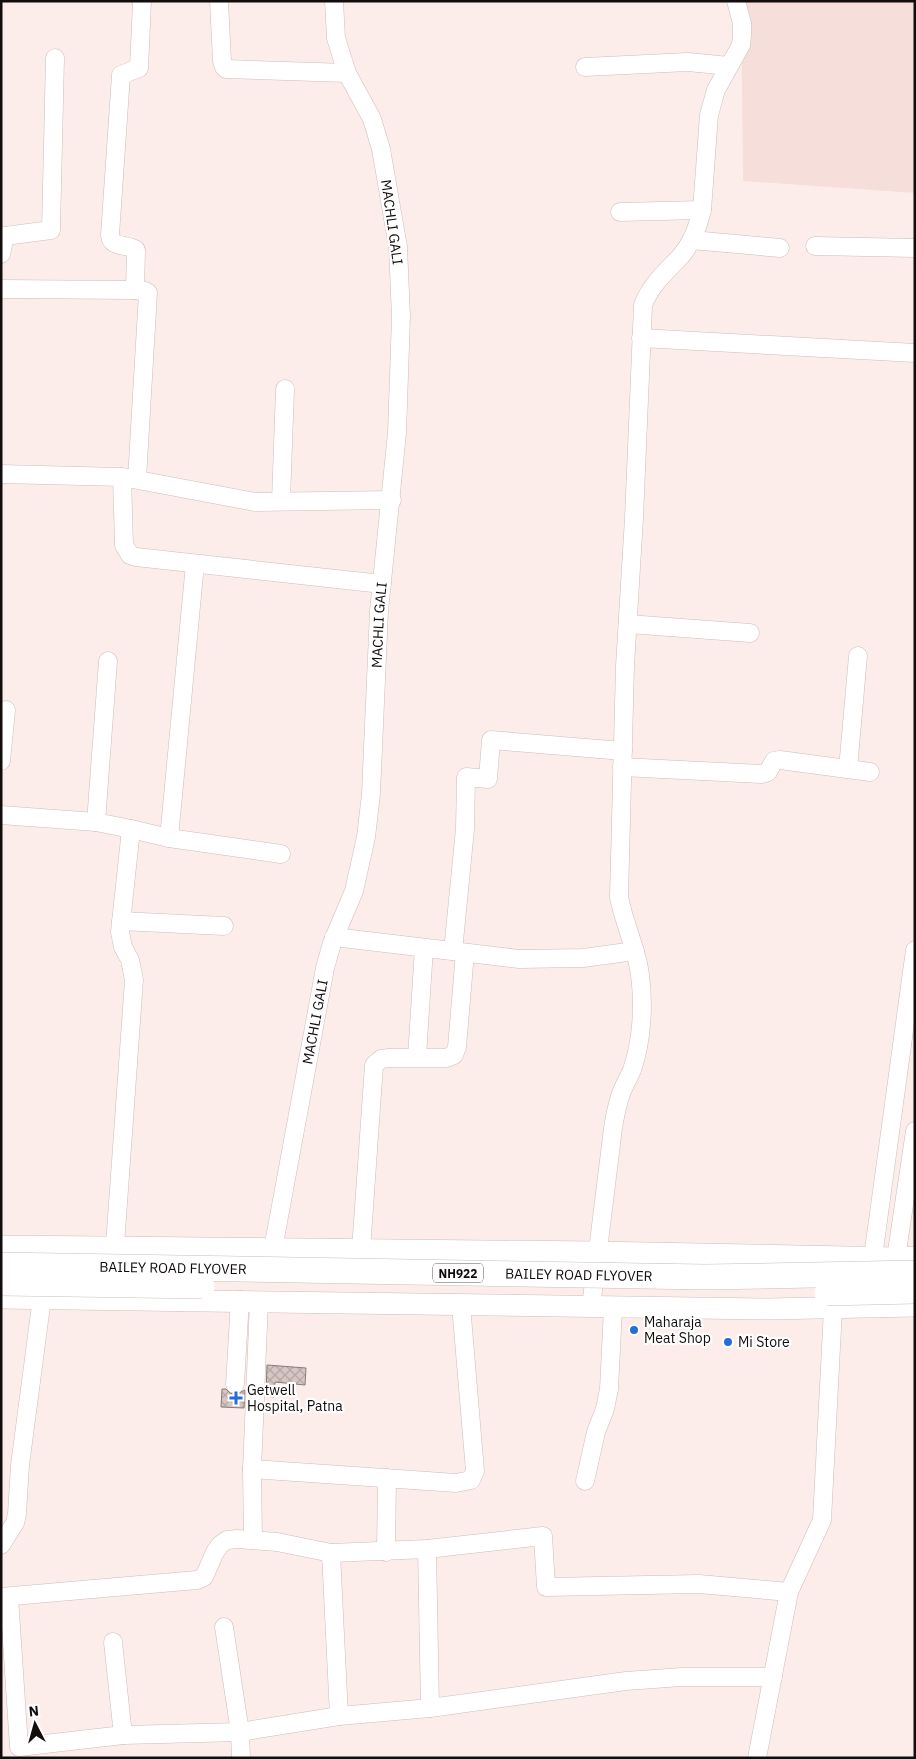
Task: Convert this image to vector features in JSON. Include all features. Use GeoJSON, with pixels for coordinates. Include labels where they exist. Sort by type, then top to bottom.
{"type":"FeatureCollection","features":[{"type":"Feature","properties":{"kind":"highway","name":"BAILEY ROAD FLYOVER"},"geometry":{"type":"LineString","coordinates":[[1,1265],[706,1278],[908,1263]]}},
{"type":"Feature","properties":{"kind":"highway","name":"BAILEY ROAD FLYOVER"},"geometry":{"type":"LineString","coordinates":[[1,1283],[707,1294],[915,1291]]}},
{"type":"Feature","properties":{"kind":"main road"},"geometry":{"type":"LineString","coordinates":[[1,1246],[596,1252],[873,1258],[908,1263]]}},
{"type":"Feature","properties":{"kind":"main road"},"geometry":{"type":"LineString","coordinates":[[243,1249],[250,1300]]}},
{"type":"Feature","properties":{"kind":"main road"},"geometry":{"type":"LineString","coordinates":[[1,1298],[250,1300],[613,1308],[833,1309],[915,1306]]}},
{"type":"Feature","properties":{"kind":"street"},"geometry":{"type":"LineString","coordinates":[[135,290],[136,250],[114,243],[110,235],[122,75],[139,68],[142,1]]}},
{"type":"Feature","properties":{"kind":"street"},"geometry":{"type":"LineString","coordinates":[[219,1],[222,61],[226,69],[347,73]]}},
{"type":"Feature","properties":{"kind":"street","name":"MACHLI GALI"},"geometry":{"type":"LineString","coordinates":[[273,1249],[325,968],[334,937],[354,891],[366,836],[370,803],[382,584],[392,500],[397,433],[401,317],[398,247],[381,148],[372,120],[347,73],[336,38],[334,1]]}},
{"type":"Feature","properties":{"kind":"street"},"geometry":{"type":"LineString","coordinates":[[591,1307],[596,1252],[614,1120],[622,1092],[634,1064],[640,1034],[642,994],[640,975],[619,897],[628,624],[643,305],[648,292],[657,280],[682,255],[692,240],[702,210],[709,115],[716,90],[740,45],[742,35],[742,23],[736,1]]}},
{"type":"Feature","properties":{"kind":"street"},"geometry":{"type":"LineString","coordinates":[[1,254],[5,236],[51,230],[55,58]]}},
{"type":"Feature","properties":{"kind":"street"},"geometry":{"type":"LineString","coordinates":[[585,67],[688,62],[729,66]]}},
{"type":"Feature","properties":{"kind":"street"},"geometry":{"type":"LineString","coordinates":[[620,212],[702,210]]}},
{"type":"Feature","properties":{"kind":"street"},"geometry":{"type":"LineString","coordinates":[[692,240],[780,248]]}},
{"type":"Feature","properties":{"kind":"street"},"geometry":{"type":"LineString","coordinates":[[815,246],[915,248]]}},
{"type":"Feature","properties":{"kind":"street"},"geometry":{"type":"LineString","coordinates":[[2,289],[135,290],[145,291],[148,295],[123,538],[126,551],[136,557],[382,584]]}},
{"type":"Feature","properties":{"kind":"street"},"geometry":{"type":"LineString","coordinates":[[641,338],[915,353]]}},
{"type":"Feature","properties":{"kind":"street"},"geometry":{"type":"LineString","coordinates":[[281,501],[285,389]]}},
{"type":"Feature","properties":{"kind":"street"},"geometry":{"type":"LineString","coordinates":[[1,474],[130,478],[255,502],[392,500]]}},
{"type":"Feature","properties":{"kind":"street"},"geometry":{"type":"LineString","coordinates":[[169,838],[195,564]]}},
{"type":"Feature","properties":{"kind":"street"},"geometry":{"type":"LineString","coordinates":[[628,624],[750,632]]}},
{"type":"Feature","properties":{"kind":"street"},"geometry":{"type":"LineString","coordinates":[[848,769],[858,656]]}},
{"type":"Feature","properties":{"kind":"street"},"geometry":{"type":"LineString","coordinates":[[96,822],[108,661]]}},
{"type":"Feature","properties":{"kind":"street"},"geometry":{"type":"LineString","coordinates":[[1,762],[6,710]]}},
{"type":"Feature","properties":{"kind":"street"},"geometry":{"type":"LineString","coordinates":[[361,1250],[374,1065],[381,1059],[446,1058],[454,1055],[456,1052],[466,777],[488,779],[492,740],[623,759],[761,774],[768,772],[774,761],[780,760],[870,772]]}},
{"type":"Feature","properties":{"kind":"street"},"geometry":{"type":"LineString","coordinates":[[1,815],[96,822],[169,838],[281,854]]}},
{"type":"Feature","properties":{"kind":"street"},"geometry":{"type":"LineString","coordinates":[[111,1299],[134,980],[130,960],[121,939],[121,921],[131,829]]}},
{"type":"Feature","properties":{"kind":"street"},"geometry":{"type":"LineString","coordinates":[[121,921],[224,926]]}},
{"type":"Feature","properties":{"kind":"street"},"geometry":{"type":"LineString","coordinates":[[334,937],[538,960],[583,958],[635,951]]}},
{"type":"Feature","properties":{"kind":"street"},"geometry":{"type":"LineString","coordinates":[[417,1058],[424,948]]}},
{"type":"Feature","properties":{"kind":"street"},"geometry":{"type":"LineString","coordinates":[[873,1258],[915,950]]}},
{"type":"Feature","properties":{"kind":"street"},"geometry":{"type":"LineString","coordinates":[[908,1263],[915,1131]]}},
{"type":"Feature","properties":{"kind":"street"},"geometry":{"type":"LineString","coordinates":[[757,1758],[789,1592],[822,1520],[833,1309],[830,1257]]}},
{"type":"Feature","properties":{"kind":"street"},"geometry":{"type":"LineString","coordinates":[[1,1545],[15,1523],[17,1514],[20,1465],[42,1298]]}},
{"type":"Feature","properties":{"kind":"street"},"geometry":{"type":"LineString","coordinates":[[235,1384],[250,1300]]}},
{"type":"Feature","properties":{"kind":"street"},"geometry":{"type":"LineString","coordinates":[[250,1300],[252,1540]]}},
{"type":"Feature","properties":{"kind":"street"},"geometry":{"type":"LineString","coordinates":[[252,1470],[456,1483],[471,1480],[474,1477],[475,1471],[461,1305]]}},
{"type":"Feature","properties":{"kind":"street"},"geometry":{"type":"LineString","coordinates":[[586,1480],[596,1432],[605,1409],[609,1389],[613,1308]]}},
{"type":"Feature","properties":{"kind":"street"},"geometry":{"type":"LineString","coordinates":[[386,1552],[387,1478]]}},
{"type":"Feature","properties":{"kind":"street"},"geometry":{"type":"LineString","coordinates":[[773,1677],[682,1677],[626,1681],[430,1708],[339,1716],[240,1732],[123,1735],[18,1747],[5,1597],[197,1580],[204,1577],[215,1552],[227,1540],[277,1542],[331,1553],[427,1549],[543,1536],[546,1587],[699,1584],[789,1592]]}},
{"type":"Feature","properties":{"kind":"street"},"geometry":{"type":"LineString","coordinates":[[427,1549],[430,1708]]}},
{"type":"Feature","properties":{"kind":"street"},"geometry":{"type":"LineString","coordinates":[[331,1553],[339,1716]]}},
{"type":"Feature","properties":{"kind":"street"},"geometry":{"type":"LineString","coordinates":[[224,1627],[240,1732],[241,1758]]}},
{"type":"Feature","properties":{"kind":"street"},"geometry":{"type":"LineString","coordinates":[[113,1642],[123,1735]]}},
{"type":"Feature","properties":{"kind":"shaded area"},"geometry":{"type":"Polygon","coordinates":[[[741,1],[915,1],[915,193],[743,181],[741,1]]]}},
{"type":"Feature","properties":{"kind":"building"},"geometry":{"type":"Polygon","coordinates":[[[267,1365],[306,1368],[305,1385],[275,1382],[274,1397],[266,1396],[267,1365]]]}},
{"type":"Feature","properties":{"kind":"building"},"geometry":{"type":"Polygon","coordinates":[[[222,1389],[226,1389],[235,1395],[245,1390],[244,1408],[221,1407],[222,1389]]]}},
{"type":"Feature","properties":{"kind":"place","name":"Maharaja Meat Shop"},"geometry":{"type":"Point","coordinates":[634,1330]}},
{"type":"Feature","properties":{"kind":"place","name":"Mi Store"},"geometry":{"type":"Point","coordinates":[728,1342]}},
{"type":"Feature","properties":{"kind":"place","name":"Getwell Hospital, Patna"},"geometry":{"type":"Point","coordinates":[236,1398]}}]}
